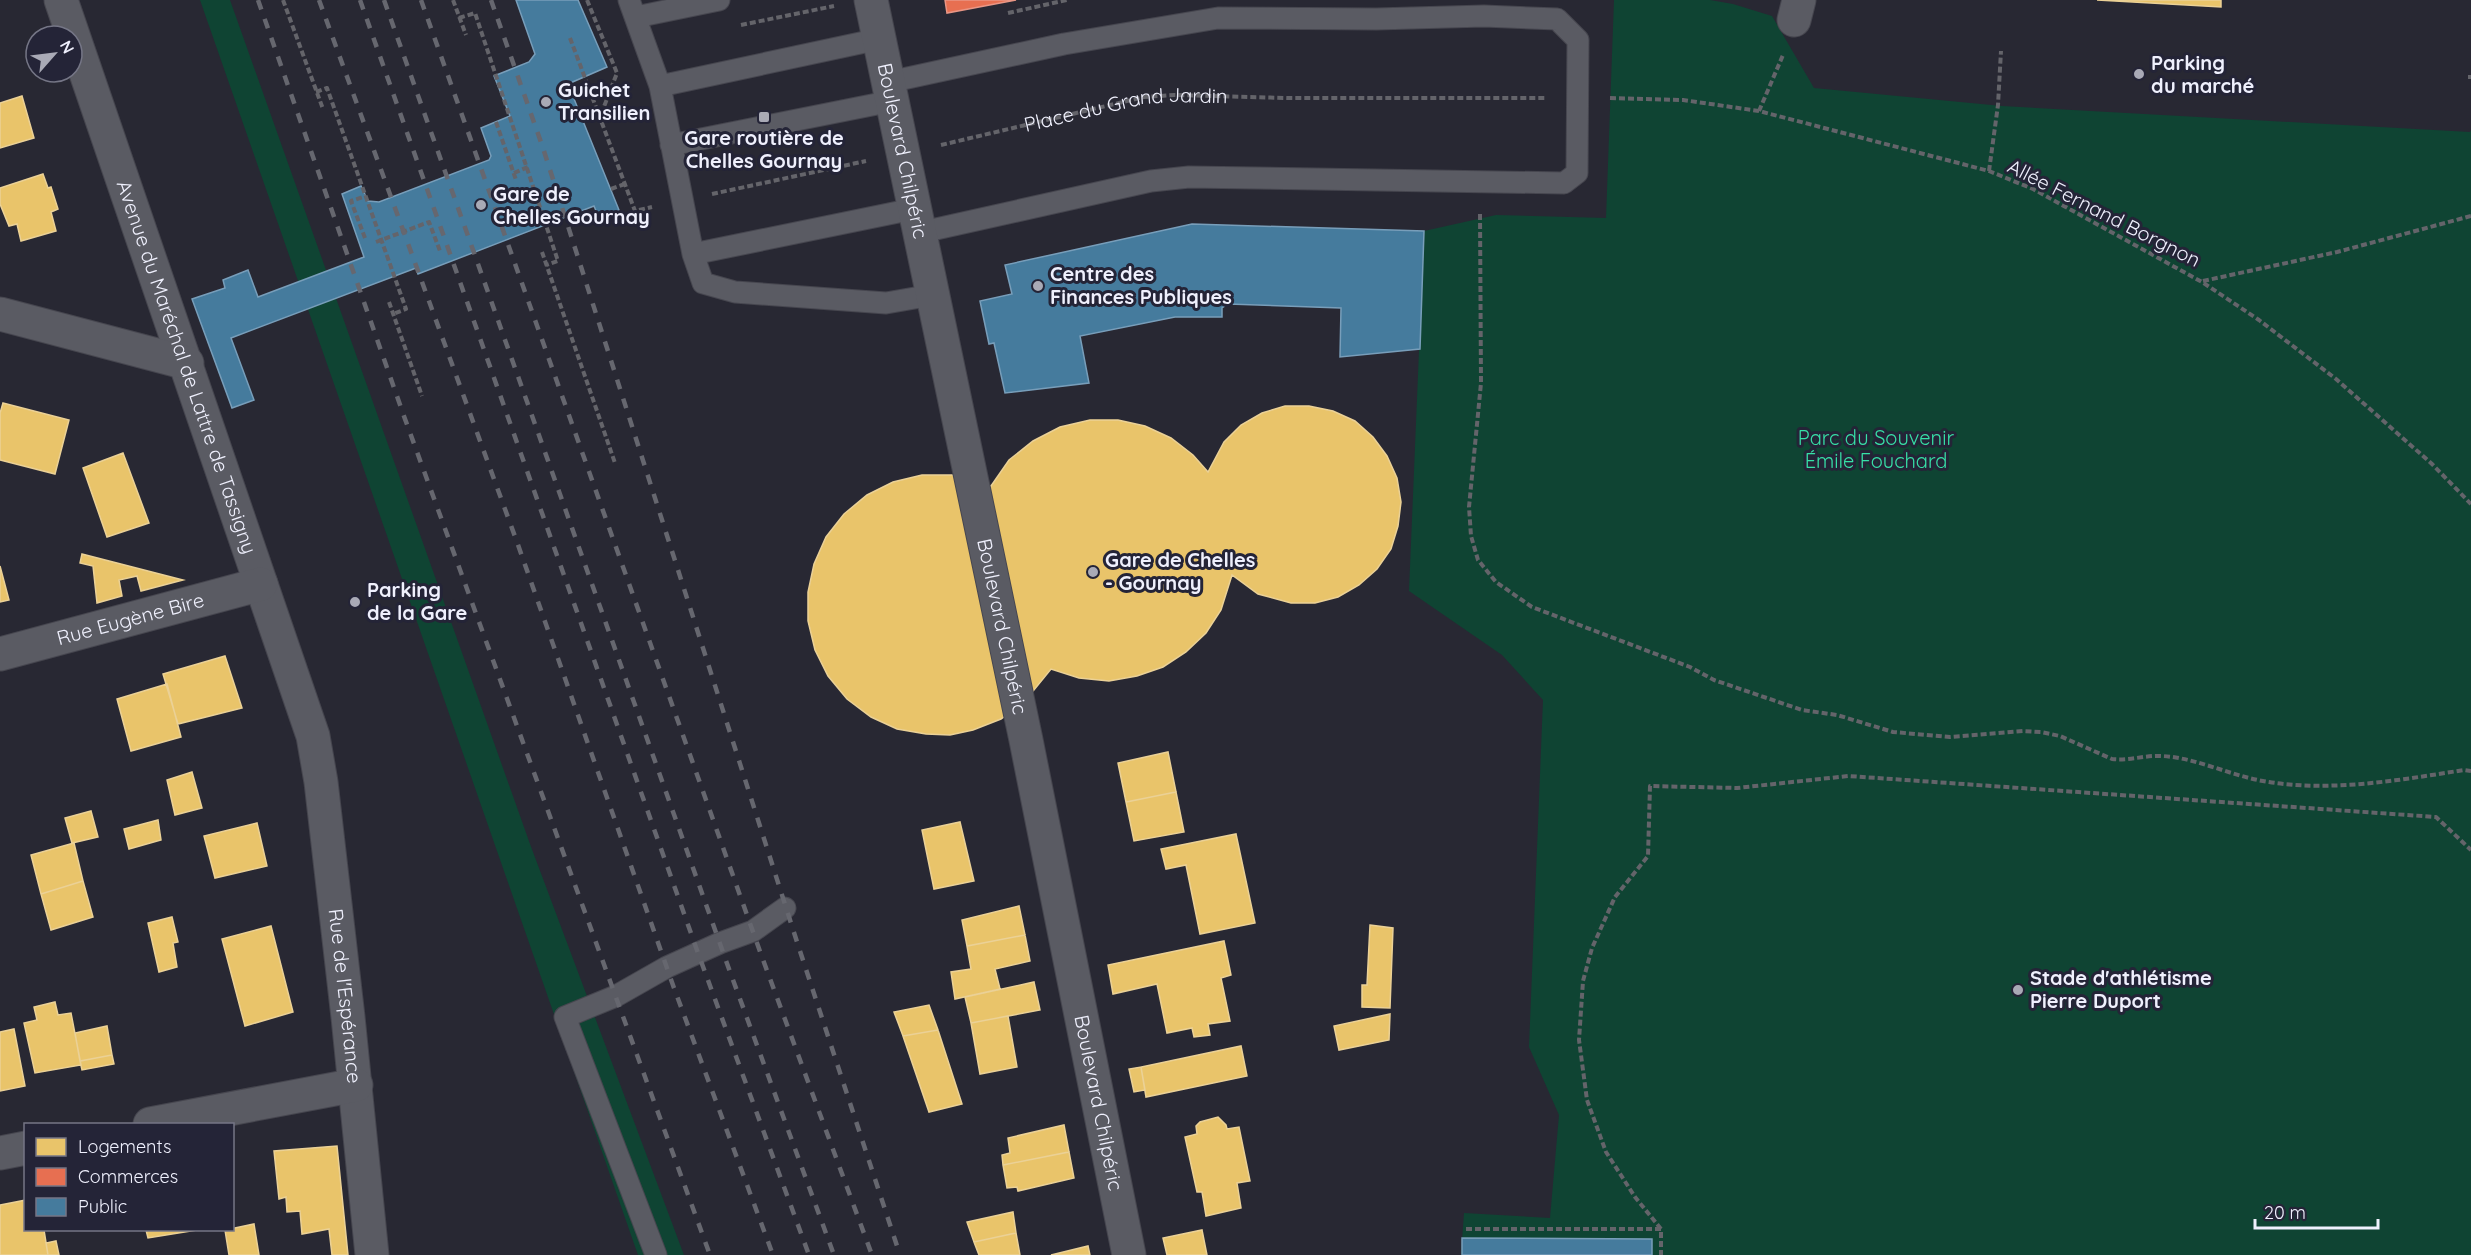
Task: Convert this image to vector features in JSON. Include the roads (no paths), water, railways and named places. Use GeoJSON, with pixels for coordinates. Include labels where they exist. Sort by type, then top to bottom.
{"type":"FeatureCollection","features":[{"type":"Feature","properties":{"kind":"street","name":"Avenue du Maréchal de Lattre de Tassigny"},"geometry":{"type":"LineString","coordinates":[[61,0],[313,736]]}},
{"type":"Feature","properties":{"kind":"street","name":"Boulevard Chilpéric"},"geometry":{"type":"LineString","coordinates":[[855,3],[879,39],[1026,740],[1129,1255]]}},
{"type":"Feature","properties":{"kind":"street"},"geometry":{"type":"LineString","coordinates":[[0,314],[187,363]]}},
{"type":"Feature","properties":{"kind":"street","name":"Rue Eugène Bire"},"geometry":{"type":"LineString","coordinates":[[0,654],[261,584]]}},
{"type":"Feature","properties":{"kind":"street","name":"Rue de l'Espérance"},"geometry":{"type":"LineString","coordinates":[[313,736],[321,782],[356,1085],[372,1255]]}},
{"type":"Feature","properties":{"kind":"street"},"geometry":{"type":"LineString","coordinates":[[160,1123],[356,1085]]}},
{"type":"Feature","properties":{"kind":"street"},"geometry":{"type":"LineString","coordinates":[[0,1153],[24,1148]]}},
{"type":"Feature","properties":{"kind":"lane"},"geometry":{"type":"LineString","coordinates":[[719,0],[633,8],[660,86],[693,254],[702,283],[735,292],[886,303],[932,295]]}},
{"type":"Feature","properties":{"kind":"lane"},"geometry":{"type":"LineString","coordinates":[[671,145],[890,92],[1064,44],[1218,18],[1376,19],[1484,16],[1557,19],[1578,40],[1577,172],[1564,183],[1189,177],[693,254]]}},
{"type":"Feature","properties":{"kind":"lane"},"geometry":{"type":"LineString","coordinates":[[660,86],[879,39]]}},
{"type":"Feature","properties":{"kind":"lane"},"geometry":{"type":"LineString","coordinates":[[656,1255],[565,1017],[616,996],[667,967],[753,931],[786,908]]}},
{"type":"Feature","properties":{"kind":"railway"},"geometry":{"type":"LineString","coordinates":[[258,0],[405,419],[710,1255]]}},
{"type":"Feature","properties":{"kind":"railway"},"geometry":{"type":"LineString","coordinates":[[319,0],[517,542],[674,988],[773,1255]]}},
{"type":"Feature","properties":{"kind":"railway"},"geometry":{"type":"LineString","coordinates":[[360,0],[698,953],[809,1255]]}},
{"type":"Feature","properties":{"kind":"railway"},"geometry":{"type":"LineString","coordinates":[[384,0],[729,969],[834,1255]]}},
{"type":"Feature","properties":{"kind":"railway"},"geometry":{"type":"LineString","coordinates":[[421,0],[762,957],[872,1255]]}},
{"type":"Feature","properties":{"kind":"railway"},"geometry":{"type":"LineString","coordinates":[[491,0],[543,148],[798,945],[900,1255]]}},
{"type":"Feature","properties":{"kind":"place","name":"Parking du marché"},"geometry":{"type":"Point","coordinates":[2139,74]}},
{"type":"Feature","properties":{"kind":"place","name":"Guichet Transilien"},"geometry":{"type":"Point","coordinates":[546,102]}},
{"type":"Feature","properties":{"kind":"place","name":"Gare routière de Chelles Gournay"},"geometry":{"type":"Point","coordinates":[764,117]}},
{"type":"Feature","properties":{"kind":"place","name":"Gare de Chelles Gournay"},"geometry":{"type":"Point","coordinates":[481,205]}},
{"type":"Feature","properties":{"kind":"place","name":"Centre des Finances Publiques"},"geometry":{"type":"Point","coordinates":[1038,286]}},
{"type":"Feature","properties":{"kind":"place","name":"Gare de Chelles - Gournay"},"geometry":{"type":"Point","coordinates":[1093,572]}},
{"type":"Feature","properties":{"kind":"place","name":"Parking de la Gare"},"geometry":{"type":"Point","coordinates":[355,602]}},
{"type":"Feature","properties":{"kind":"place","name":"Stade d'athlétisme Pierre Duport"},"geometry":{"type":"Point","coordinates":[2018,990]}},
{"type":"Feature","properties":{"kind":"park label","name":"Parc du Souvenir Émile Fouchard"},"geometry":{"type":"Point","coordinates":[1876,450]}}]}
